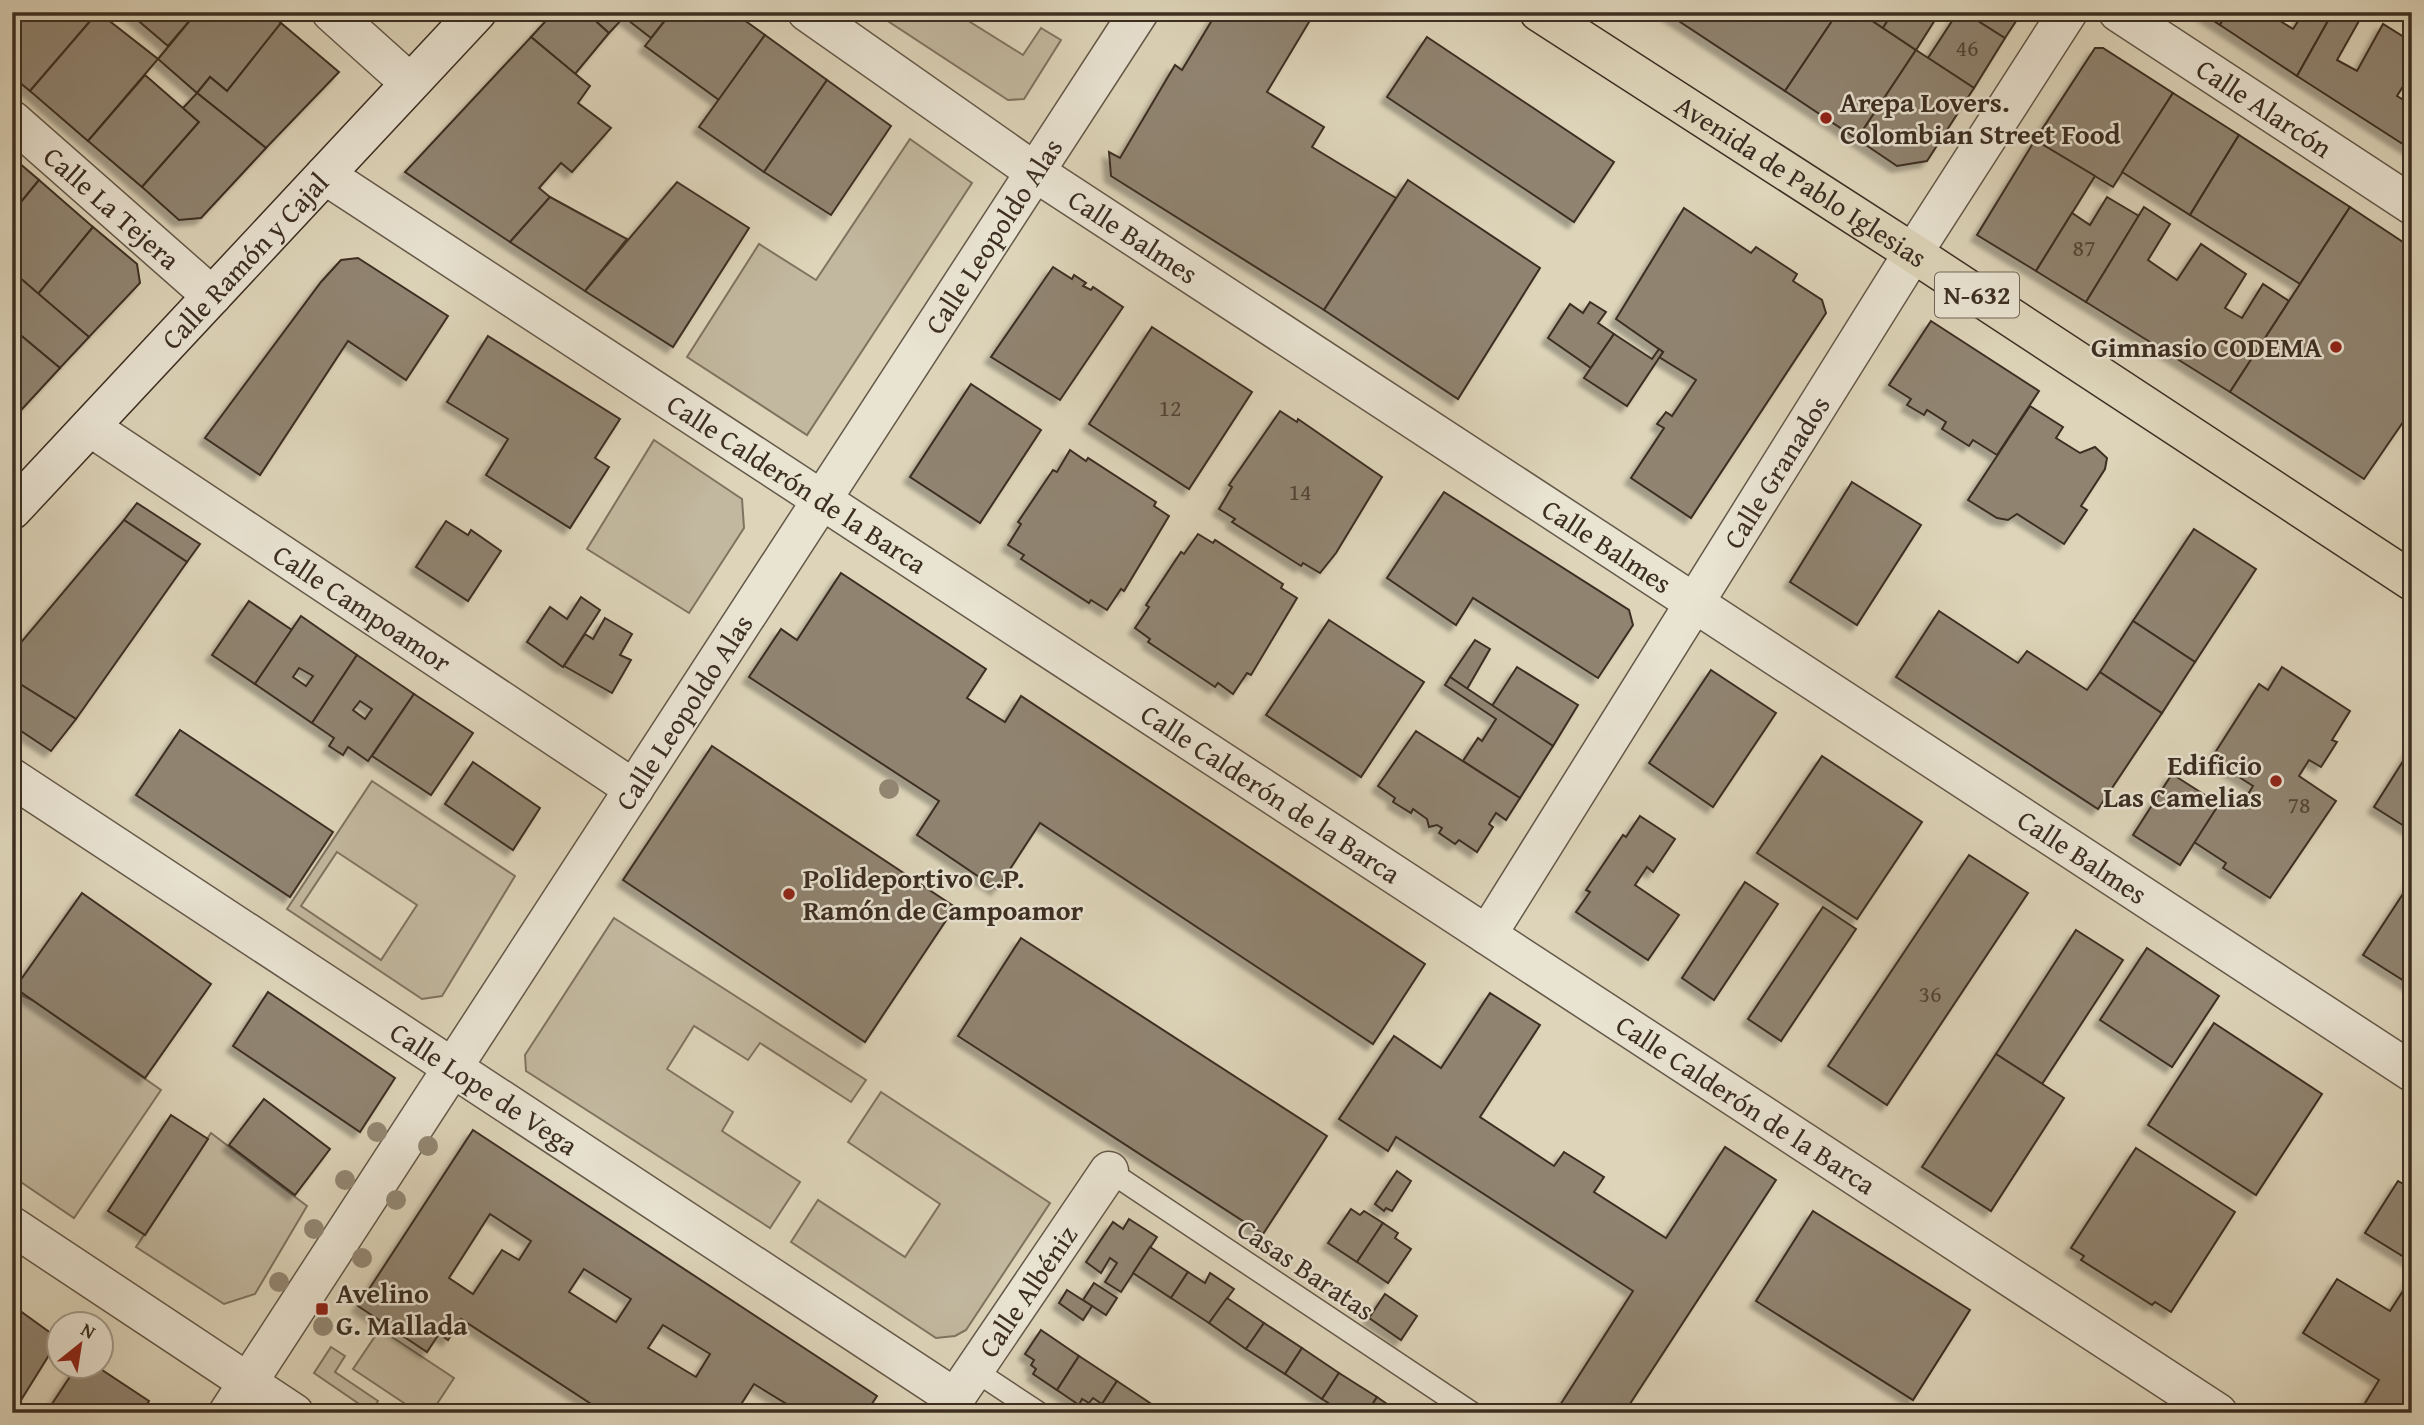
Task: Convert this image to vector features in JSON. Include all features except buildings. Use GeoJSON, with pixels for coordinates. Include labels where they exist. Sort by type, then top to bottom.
{"type":"FeatureCollection","features":[{"type":"Feature","properties":{"kind":"main road","name":"Avenida de Pablo Iglesias"},"geometry":{"type":"LineString","coordinates":[[1539,12],[1913,253],[2412,582]]}},
{"type":"Feature","properties":{"kind":"street"},"geometry":{"type":"LineString","coordinates":[[331,12],[410,83]]}},
{"type":"Feature","properties":{"kind":"street","name":"Calle Ramón y Cajal"},"geometry":{"type":"LineString","coordinates":[[17,496],[90,427],[477,12]]}},
{"type":"Feature","properties":{"kind":"street","name":"Calle Balmes"},"geometry":{"type":"LineString","coordinates":[[807,12],[1035,172],[2412,1072]]}},
{"type":"Feature","properties":{"kind":"street","name":"Calle Leopoldo Alas"},"geometry":{"type":"LineString","coordinates":[[238,1397],[1139,12]]}},
{"type":"Feature","properties":{"kind":"street","name":"Calle Granados"},"geometry":{"type":"LineString","coordinates":[[1487,934],[1913,253],[2068,12]]}},
{"type":"Feature","properties":{"kind":"street","name":"Calle Alarcón"},"geometry":{"type":"LineString","coordinates":[[2118,12],[2412,205]]}},
{"type":"Feature","properties":{"kind":"street","name":"Calle La Tejera"},"geometry":{"type":"LineString","coordinates":[[12,120],[212,296]]}},
{"type":"Feature","properties":{"kind":"street","name":"Calle Calderón de la Barca"},"geometry":{"type":"LineString","coordinates":[[325,175],[2218,1413]]}},
{"type":"Feature","properties":{"kind":"street","name":"Calle Campoamor"},"geometry":{"type":"LineString","coordinates":[[90,427],[634,789]]}},
{"type":"Feature","properties":{"kind":"street","name":"Calle Lope de Vega"},"geometry":{"type":"LineString","coordinates":[[12,778],[453,1068],[958,1394]]}},
{"type":"Feature","properties":{"kind":"street","name":"Calle Albéniz"},"geometry":{"type":"LineString","coordinates":[[958,1394],[1109,1171]]}},
{"type":"Feature","properties":{"kind":"street"},"geometry":{"type":"LineString","coordinates":[[12,1226],[238,1397],[294,1413]]}},
{"type":"Feature","properties":{"kind":"lane","name":"Casas Baratas"},"geometry":{"type":"LineString","coordinates":[[1109,1171],[1472,1413]]}},
{"type":"Feature","properties":{"kind":"lane"},"geometry":{"type":"LineString","coordinates":[[958,1394],[1039,1413]]}},
{"type":"Feature","properties":{"kind":"shaded area"},"geometry":{"type":"Polygon","coordinates":[[[874,12],[954,12],[1023,55],[1041,28],[1061,40],[1024,99],[1008,100],[874,12]]]}},
{"type":"Feature","properties":{"kind":"shaded area"},"geometry":{"type":"Polygon","coordinates":[[[910,139],[972,183],[807,435],[687,357],[759,244],[816,280],[910,139]]]}},
{"type":"Feature","properties":{"kind":"shaded area"},"geometry":{"type":"Polygon","coordinates":[[[654,440],[742,499],[744,528],[689,613],[587,549],[654,440]]]}},
{"type":"Feature","properties":{"kind":"shaded area"},"geometry":{"type":"Polygon","coordinates":[[[372,781],[515,876],[442,996],[422,999],[287,909],[372,781]],[[337,852],[301,906],[381,960],[417,905],[337,852]]]}},
{"type":"Feature","properties":{"kind":"shaded area"},"geometry":{"type":"Polygon","coordinates":[[[614,918],[866,1080],[851,1102],[760,1043],[748,1060],[694,1026],[667,1069],[733,1112],[722,1131],[800,1182],[770,1228],[526,1071],[525,1055],[614,918]]]}},
{"type":"Feature","properties":{"kind":"shaded area"},"geometry":{"type":"Polygon","coordinates":[[[12,991],[34,1001],[161,1090],[74,1218],[12,1176],[12,991]]]}},
{"type":"Feature","properties":{"kind":"shaded area"},"geometry":{"type":"Polygon","coordinates":[[[881,1092],[1050,1203],[966,1330],[955,1336],[936,1338],[791,1242],[818,1200],[905,1257],[940,1204],[848,1142],[881,1092]]]}},
{"type":"Feature","properties":{"kind":"shaded area"},"geometry":{"type":"Polygon","coordinates":[[[211,1133],[307,1206],[255,1294],[224,1304],[136,1247],[211,1133]]]}},
{"type":"Feature","properties":{"kind":"shaded area"},"geometry":{"type":"Polygon","coordinates":[[[380,1329],[454,1378],[431,1413],[419,1413],[353,1369],[380,1329]]]}},
{"type":"Feature","properties":{"kind":"shaded area"},"geometry":{"type":"Polygon","coordinates":[[[331,1347],[345,1356],[335,1372],[378,1401],[371,1412],[314,1373],[331,1347]]]}},
{"type":"Feature","properties":{"kind":"place","name":"Arepa Lovers. Colombian Street Food"},"geometry":{"type":"Point","coordinates":[1826,118]}},
{"type":"Feature","properties":{"kind":"place","name":"Gimnasio CODEMA"},"geometry":{"type":"Point","coordinates":[2336,347]}},
{"type":"Feature","properties":{"kind":"place","name":"Edificio Las Camelias"},"geometry":{"type":"Point","coordinates":[2276,781]}},
{"type":"Feature","properties":{"kind":"place","name":"Polideportivo C.P. Ramón de Campoamor"},"geometry":{"type":"Point","coordinates":[789,894]}},
{"type":"Feature","properties":{"kind":"place","name":"Avelino G. Mallada"},"geometry":{"type":"Point","coordinates":[322,1309]}}]}
